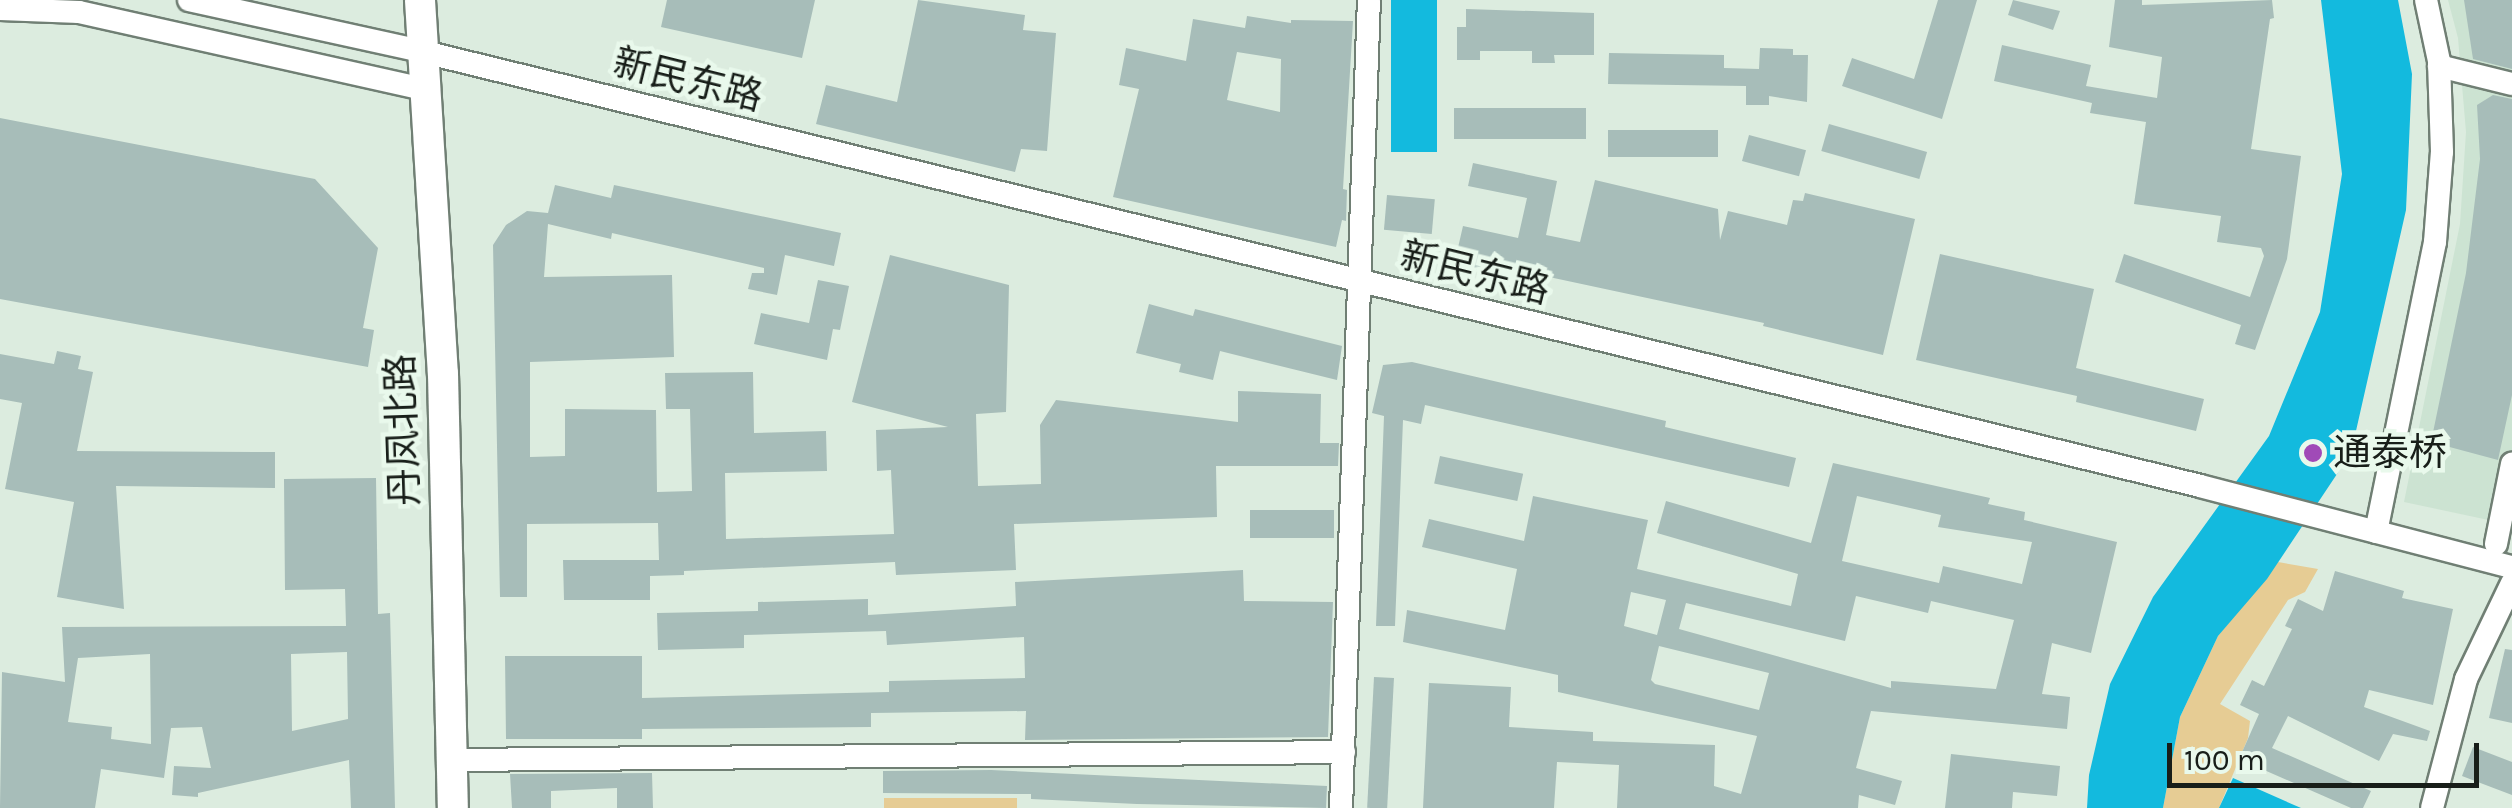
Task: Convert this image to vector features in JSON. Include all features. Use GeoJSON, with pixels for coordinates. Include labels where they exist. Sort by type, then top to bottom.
{"type":"FeatureCollection","features":[{"type":"Feature","properties":{"kind":"main road","name":"丹凤北路"},"geometry":{"type":"LineString","coordinates":[[420,0],[442,374],[453,808]]}},
{"type":"Feature","properties":{"kind":"street","name":"新民东路"},"geometry":{"type":"LineString","coordinates":[[189,0],[420,50],[2200,486],[2512,567]]}},
{"type":"Feature","properties":{"kind":"street"},"geometry":{"type":"LineString","coordinates":[[1341,808],[1356,280],[1369,0]]}},
{"type":"Feature","properties":{"kind":"street"},"geometry":{"type":"LineString","coordinates":[[2376,532],[2435,242],[2442,152],[2439,66],[2426,0]]}},
{"type":"Feature","properties":{"kind":"street"},"geometry":{"type":"LineString","coordinates":[[4,16],[79,12],[423,90]]}},
{"type":"Feature","properties":{"kind":"street"},"geometry":{"type":"LineString","coordinates":[[2439,66],[2512,84]]}},
{"type":"Feature","properties":{"kind":"street"},"geometry":{"type":"LineString","coordinates":[[2496,544],[2512,464]]}},
{"type":"Feature","properties":{"kind":"street"},"geometry":{"type":"LineString","coordinates":[[2432,808],[2466,680],[2512,583]]}},
{"type":"Feature","properties":{"kind":"street"},"geometry":{"type":"LineString","coordinates":[[452,760],[742,754],[1344,752]]}},
{"type":"Feature","properties":{"kind":"shaded area"},"geometry":{"type":"Polygon","coordinates":[[[2448,0],[2512,0],[2512,525],[2404,502],[2460,224],[2466,132],[2458,38],[2448,0]]]}},
{"type":"Feature","properties":{"kind":"shaded area"},"geometry":{"type":"Polygon","coordinates":[[[2278,562],[2318,569],[2305,592],[2288,600],[2220,704],[2250,721],[2248,738],[2219,808],[2163,808],[2180,717],[2218,636],[2278,562]]]}},
{"type":"Feature","properties":{"kind":"shaded area"},"geometry":{"type":"Polygon","coordinates":[[[884,798],[1017,798],[1017,808],[884,808],[884,798]]]}},
{"type":"Feature","properties":{"kind":"water"},"geometry":{"type":"Polygon","coordinates":[[[1391,0],[1437,0],[1437,152],[1391,152],[1391,0]]]}},
{"type":"Feature","properties":{"kind":"water"},"geometry":{"type":"Polygon","coordinates":[[[2321,0],[2398,0],[2412,74],[2406,210],[2351,453],[2267,579],[2218,636],[2180,717],[2163,808],[2087,808],[2089,775],[2110,684],[2153,597],[2269,436],[2320,312],[2342,174],[2321,0]]]}},
{"type":"Feature","properties":{"kind":"water"},"geometry":{"type":"Polygon","coordinates":[[[2233,778],[2301,808],[2219,808],[2233,778]]]}},
{"type":"Feature","properties":{"kind":"building"},"geometry":{"type":"Polygon","coordinates":[[[667,0],[815,0],[802,58],[661,27],[667,0]]]}},
{"type":"Feature","properties":{"kind":"building"},"geometry":{"type":"Polygon","coordinates":[[[918,0],[1025,15],[1023,30],[1056,33],[1047,151],[1021,149],[1015,172],[816,124],[826,85],[897,102],[918,0]]]}},
{"type":"Feature","properties":{"kind":"building"},"geometry":{"type":"Polygon","coordinates":[[[1938,0],[1977,0],[1942,119],[1842,86],[1852,58],[1914,79],[1938,0]]]}},
{"type":"Feature","properties":{"kind":"building"},"geometry":{"type":"Polygon","coordinates":[[[2013,0],[2060,11],[2053,30],[2008,15],[2013,0]]]}},
{"type":"Feature","properties":{"kind":"building"},"geometry":{"type":"Polygon","coordinates":[[[2115,0],[2142,0],[2142,5],[2272,0],[2274,18],[2270,19],[2251,149],[2301,156],[2287,259],[2255,350],[2235,344],[2241,325],[2115,282],[2124,254],[2250,297],[2264,256],[2261,248],[2217,242],[2221,216],[2134,204],[2146,122],[2090,113],[2092,103],[1994,81],[2002,45],[2091,65],[2086,86],[2157,98],[2162,57],[2109,47],[2115,0]]]}},
{"type":"Feature","properties":{"kind":"building"},"geometry":{"type":"Polygon","coordinates":[[[2464,0],[2512,0],[2512,69],[2473,59],[2464,0]]]}},
{"type":"Feature","properties":{"kind":"building"},"geometry":{"type":"Polygon","coordinates":[[[1466,9],[1594,13],[1594,55],[1554,55],[1555,63],[1532,63],[1532,51],[1480,51],[1480,60],[1457,60],[1457,27],[1466,27],[1466,9]]]}},
{"type":"Feature","properties":{"kind":"building"},"geometry":{"type":"Polygon","coordinates":[[[1247,16],[1291,23],[1353,21],[1343,189],[1347,190],[1346,221],[1342,220],[1336,247],[1113,197],[1139,89],[1119,85],[1126,48],[1186,61],[1193,19],[1245,28],[1247,16]],[[1237,52],[1227,100],[1280,112],[1281,59],[1237,52]]]}},
{"type":"Feature","properties":{"kind":"building"},"geometry":{"type":"Polygon","coordinates":[[[1760,48],[1793,49],[1793,55],[1808,55],[1807,102],[1769,96],[1769,105],[1746,105],[1746,86],[1608,84],[1609,53],[1724,55],[1724,68],[1759,69],[1760,48]]]}},
{"type":"Feature","properties":{"kind":"building"},"geometry":{"type":"Polygon","coordinates":[[[2493,95],[2512,99],[2512,395],[2498,460],[2431,442],[2466,273],[2480,159],[2477,105],[2493,95]]]}},
{"type":"Feature","properties":{"kind":"building"},"geometry":{"type":"Polygon","coordinates":[[[1454,108],[1586,108],[1586,139],[1454,139],[1454,108]]]}},
{"type":"Feature","properties":{"kind":"building"},"geometry":{"type":"Polygon","coordinates":[[[0,118],[315,179],[378,248],[363,328],[374,330],[368,367],[0,299],[0,118]]]}},
{"type":"Feature","properties":{"kind":"building"},"geometry":{"type":"Polygon","coordinates":[[[1829,124],[1927,152],[1919,179],[1821,151],[1829,124]]]}},
{"type":"Feature","properties":{"kind":"building"},"geometry":{"type":"Polygon","coordinates":[[[1608,130],[1718,130],[1718,157],[1608,157],[1608,130]]]}},
{"type":"Feature","properties":{"kind":"building"},"geometry":{"type":"Polygon","coordinates":[[[1749,135],[1806,150],[1799,176],[1742,161],[1749,135]]]}},
{"type":"Feature","properties":{"kind":"building"},"geometry":{"type":"Polygon","coordinates":[[[1473,163],[1557,181],[1546,235],[1580,242],[1595,180],[1718,209],[1720,240],[1728,211],[1787,225],[1793,200],[1803,201],[1805,193],[1915,219],[1883,355],[1763,326],[1764,323],[1535,274],[1533,282],[1454,265],[1463,226],[1518,238],[1527,198],[1468,186],[1473,163]]]}},
{"type":"Feature","properties":{"kind":"building"},"geometry":{"type":"Polygon","coordinates":[[[555,185],[611,198],[614,185],[841,233],[834,266],[785,255],[777,295],[748,289],[752,273],[764,273],[764,268],[612,233],[611,239],[548,224],[544,277],[672,275],[674,357],[530,362],[530,457],[565,456],[565,409],[656,410],[657,492],[692,491],[690,409],[666,409],[665,373],[753,372],[754,433],[826,431],[827,471],[725,473],[726,539],[894,534],[891,470],[877,471],[876,430],[948,427],[852,402],[890,255],[1009,285],[1006,412],[976,414],[978,486],[1041,484],[1040,425],[1056,400],[1238,422],[1238,391],[1321,394],[1320,443],[1339,443],[1338,466],[1216,466],[1217,517],[1014,524],[1016,570],[896,575],[895,562],[684,571],[684,575],[650,576],[650,600],[564,600],[563,560],[659,560],[658,523],[527,524],[527,597],[500,597],[493,245],[506,225],[527,211],[548,213],[555,185]]]}},
{"type":"Feature","properties":{"kind":"building"},"geometry":{"type":"Polygon","coordinates":[[[1387,195],[1435,199],[1432,234],[1384,230],[1387,195]]]}},
{"type":"Feature","properties":{"kind":"building"},"geometry":{"type":"Polygon","coordinates":[[[1940,254],[2094,289],[2076,368],[2204,399],[2196,431],[2076,402],[2077,396],[1916,360],[1940,254]]]}},
{"type":"Feature","properties":{"kind":"building"},"geometry":{"type":"Polygon","coordinates":[[[818,280],[849,286],[840,330],[833,329],[827,360],[754,344],[761,313],[809,323],[818,280]]]}},
{"type":"Feature","properties":{"kind":"building"},"geometry":{"type":"Polygon","coordinates":[[[1149,304],[1193,316],[1195,309],[1342,346],[1337,380],[1220,351],[1213,380],[1179,372],[1181,364],[1136,353],[1149,304]]]}},
{"type":"Feature","properties":{"kind":"building"},"geometry":{"type":"Polygon","coordinates":[[[57,351],[81,356],[78,369],[93,372],[77,451],[275,452],[275,488],[116,486],[124,609],[57,597],[74,502],[5,489],[22,403],[0,399],[0,354],[54,364],[57,351]]]}},
{"type":"Feature","properties":{"kind":"building"},"geometry":{"type":"Polygon","coordinates":[[[1412,362],[1666,421],[1665,427],[1796,458],[1789,487],[1425,405],[1421,424],[1403,420],[1395,626],[1376,626],[1384,416],[1372,413],[1383,365],[1412,362]]]}},
{"type":"Feature","properties":{"kind":"building"},"geometry":{"type":"Polygon","coordinates":[[[1440,456],[1523,474],[1517,501],[1434,483],[1440,456]]]}},
{"type":"Feature","properties":{"kind":"building"},"geometry":{"type":"Polygon","coordinates":[[[1833,463],[1990,498],[1988,504],[2025,512],[2024,520],[2117,542],[2091,653],[2052,643],[2042,694],[2070,697],[2067,729],[1871,711],[1856,768],[1902,781],[1895,805],[1859,795],[1858,808],[1617,808],[1619,765],[1557,762],[1554,808],[1423,808],[1429,683],[1511,687],[1509,727],[1593,732],[1593,741],[1715,745],[1714,786],[1741,794],[1757,736],[1558,692],[1558,675],[1403,642],[1407,610],[1505,630],[1517,569],[1422,547],[1429,519],[1524,541],[1533,496],[1648,520],[1637,569],[1791,606],[1798,574],[1657,533],[1666,501],[1811,543],[1833,463]],[[1857,496],[1842,561],[1939,583],[1943,566],[2022,584],[2032,542],[1938,527],[1941,515],[1857,496]],[[1631,592],[1624,626],[1657,635],[1666,600],[1631,592]],[[1856,596],[1845,641],[1686,603],[1679,629],[1891,688],[1891,681],[1996,689],[2014,620],[1931,601],[1928,613],[1856,596]],[[1659,646],[1651,680],[1759,710],[1769,673],[1659,646]]]}},
{"type":"Feature","properties":{"kind":"building"},"geometry":{"type":"Polygon","coordinates":[[[376,478],[378,614],[390,613],[395,808],[351,808],[349,760],[198,793],[198,797],[172,795],[174,766],[211,768],[202,727],[171,728],[164,778],[101,769],[95,808],[0,808],[2,672],[65,682],[62,627],[346,626],[345,589],[285,590],[284,479],[376,478]],[[347,652],[291,654],[292,731],[348,719],[347,652]],[[150,654],[78,658],[68,722],[112,727],[111,739],[151,744],[150,654]]]}},
{"type":"Feature","properties":{"kind":"building"},"geometry":{"type":"Polygon","coordinates":[[[1250,510],[1334,510],[1334,538],[1250,538],[1250,510]]]}},
{"type":"Feature","properties":{"kind":"building"},"geometry":{"type":"Polygon","coordinates":[[[1243,570],[1244,601],[1333,602],[1328,737],[1025,740],[1026,711],[871,713],[871,727],[642,729],[642,739],[506,739],[505,656],[642,656],[642,698],[889,692],[889,681],[1025,678],[1024,637],[887,645],[886,631],[744,635],[744,648],[658,650],[657,613],[758,611],[758,602],[868,599],[868,615],[1016,606],[1015,582],[1243,570]]]}},
{"type":"Feature","properties":{"kind":"building"},"geometry":{"type":"Polygon","coordinates":[[[2335,571],[2404,591],[2402,598],[2453,609],[2433,705],[2369,690],[2364,707],[2430,731],[2427,741],[2393,734],[2379,761],[2288,716],[2272,748],[2371,791],[2363,808],[2351,808],[2239,759],[2259,714],[2240,705],[2252,680],[2264,686],[2292,629],[2285,626],[2298,599],[2323,611],[2335,571]]]}},
{"type":"Feature","properties":{"kind":"building"},"geometry":{"type":"Polygon","coordinates":[[[2505,649],[2512,650],[2512,723],[2489,718],[2505,649]]]}},
{"type":"Feature","properties":{"kind":"building"},"geometry":{"type":"Polygon","coordinates":[[[1374,677],[1394,678],[1387,808],[1367,808],[1374,677]]]}},
{"type":"Feature","properties":{"kind":"building"},"geometry":{"type":"Polygon","coordinates":[[[2473,747],[2512,762],[2512,795],[2462,776],[2473,747]]]}},
{"type":"Feature","properties":{"kind":"building"},"geometry":{"type":"Polygon","coordinates":[[[1951,754],[2060,766],[2057,796],[2013,792],[2012,808],[1945,808],[1951,754]]]}},
{"type":"Feature","properties":{"kind":"building"},"geometry":{"type":"Polygon","coordinates":[[[991,770],[1327,786],[1326,808],[1031,799],[1031,794],[883,793],[883,771],[991,770]]]}},
{"type":"Feature","properties":{"kind":"building"},"geometry":{"type":"Polygon","coordinates":[[[652,773],[653,808],[617,808],[617,788],[551,791],[551,808],[512,808],[510,774],[652,773]]]}},
{"type":"Feature","properties":{"kind":"place","name":"通泰桥"},"geometry":{"type":"Point","coordinates":[2313,453]}}]}
